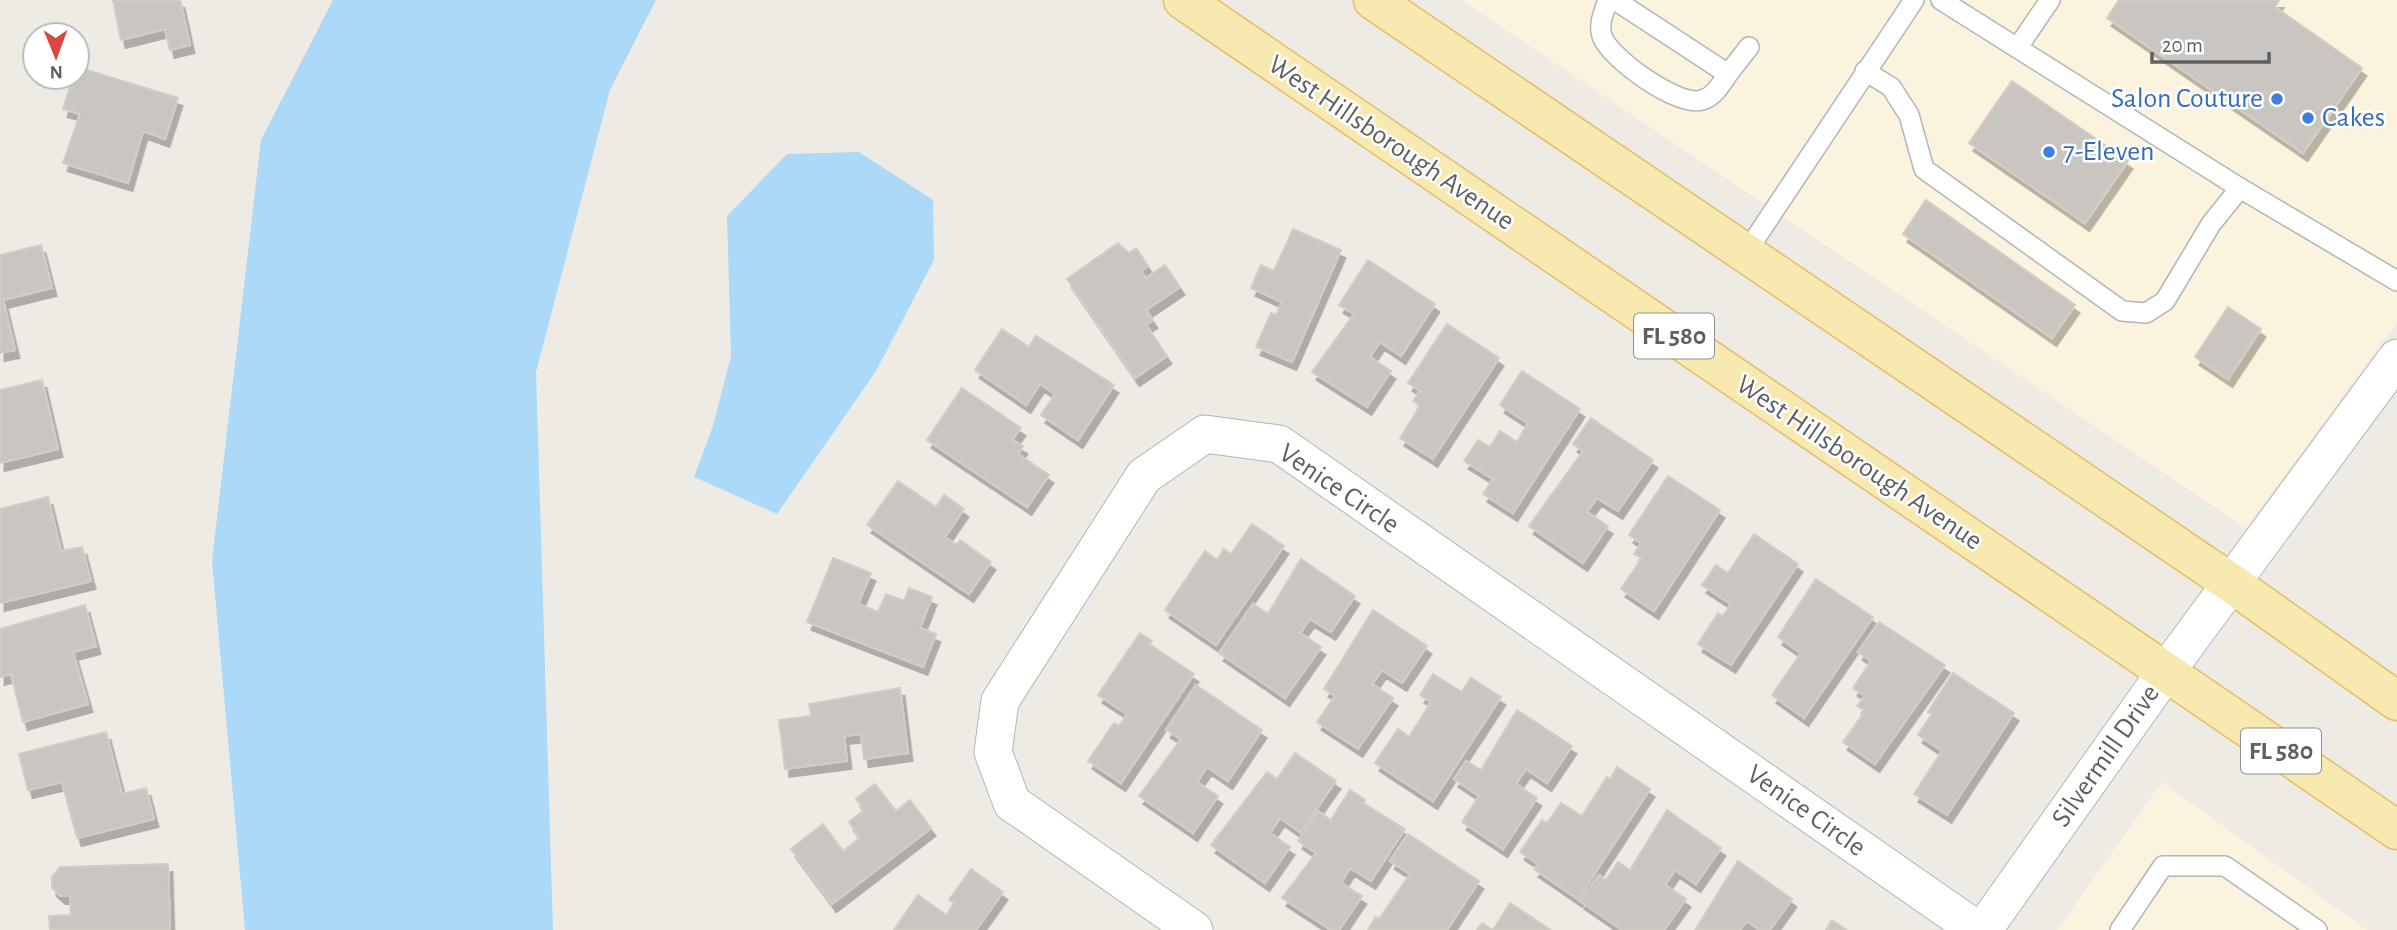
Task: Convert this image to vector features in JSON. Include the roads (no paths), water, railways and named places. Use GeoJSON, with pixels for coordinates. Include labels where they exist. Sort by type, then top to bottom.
{"type":"FeatureCollection","features":[{"type":"Feature","properties":{"kind":"main road","name":"West Hillsborough Avenue"},"geometry":{"type":"LineString","coordinates":[[1182,0],[2397,830]]}},
{"type":"Feature","properties":{"kind":"main road"},"geometry":{"type":"LineString","coordinates":[[1373,0],[2231,583],[2397,701]]}},
{"type":"Feature","properties":{"kind":"street","name":"Silvermill Drive"},"geometry":{"type":"LineString","coordinates":[[1983,930],[2165,673],[2397,358]]}},
{"type":"Feature","properties":{"kind":"street","name":"Venice Circle"},"geometry":{"type":"LineString","coordinates":[[1194,930],[1012,803],[993,752],[1000,701],[1144,477],[1205,434],[1279,444],[1977,930]]}},
{"type":"Feature","properties":{"kind":"lane"},"geometry":{"type":"LineString","coordinates":[[1608,0],[1600,22],[1601,34],[1607,48],[1680,99],[1703,100],[1713,94],[1749,47]]}},
{"type":"Feature","properties":{"kind":"lane"},"geometry":{"type":"LineString","coordinates":[[1615,0],[1728,74]]}},
{"type":"Feature","properties":{"kind":"lane"},"geometry":{"type":"LineString","coordinates":[[1745,254],[1914,0]]}},
{"type":"Feature","properties":{"kind":"lane"},"geometry":{"type":"LineString","coordinates":[[1941,0],[2240,188],[2397,281]]}},
{"type":"Feature","properties":{"kind":"lane"},"geometry":{"type":"LineString","coordinates":[[2018,47],[2050,0]]}},
{"type":"Feature","properties":{"kind":"lane"},"geometry":{"type":"LineString","coordinates":[[1865,71],[1891,87],[1909,115],[1924,169],[2122,311],[2146,313],[2165,301],[2211,224],[2240,188]]}},
{"type":"Feature","properties":{"kind":"lane"},"geometry":{"type":"LineString","coordinates":[[2120,930],[2163,866],[2225,866],[2317,930]]}},
{"type":"Feature","properties":{"kind":"water"},"geometry":{"type":"Polygon","coordinates":[[[333,0],[656,0],[610,90],[536,372],[553,930],[245,930],[212,561],[261,140],[333,0]]]}},
{"type":"Feature","properties":{"kind":"water"},"geometry":{"type":"Polygon","coordinates":[[[859,152],[933,200],[934,260],[876,371],[777,514],[694,477],[713,426],[731,356],[727,216],[787,154],[859,152]]]}},
{"type":"Feature","properties":{"kind":"place","name":"Salon Couture"},"geometry":{"type":"Point","coordinates":[2277,99]}},
{"type":"Feature","properties":{"kind":"place","name":"Cakes"},"geometry":{"type":"Point","coordinates":[2308,118]}},
{"type":"Feature","properties":{"kind":"place","name":"7-Eleven"},"geometry":{"type":"Point","coordinates":[2049,152]}}]}
